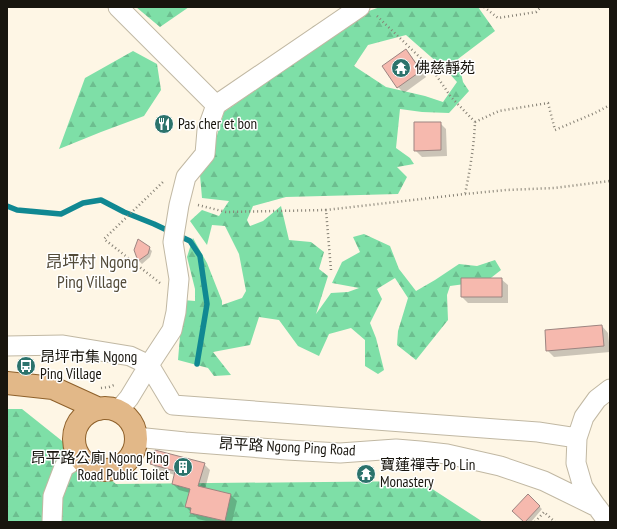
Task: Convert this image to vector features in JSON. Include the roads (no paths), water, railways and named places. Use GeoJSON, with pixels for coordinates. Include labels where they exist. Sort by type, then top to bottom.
{"type":"FeatureCollection","features":[{"type":"Feature","properties":{"kind":"main road"},"geometry":{"type":"LineString","coordinates":[[7,383],[53,388],[125,416],[131,422],[136,437],[134,452],[129,459],[116,468],[100,470],[85,463],[80,457],[74,442],[75,434],[81,420],[86,415],[92,411],[108,410]]}},
{"type":"Feature","properties":{"kind":"main road"},"geometry":{"type":"LineString","coordinates":[[53,388],[77,427]]}},
{"type":"Feature","properties":{"kind":"street"},"geometry":{"type":"LineString","coordinates":[[118,7],[216,105]]}},
{"type":"Feature","properties":{"kind":"street"},"geometry":{"type":"LineString","coordinates":[[108,410],[129,398],[172,330],[176,312],[179,279],[173,242],[178,205],[186,177],[205,154],[207,130],[216,105],[366,10]]}},
{"type":"Feature","properties":{"kind":"street"},"geometry":{"type":"LineString","coordinates":[[7,346],[63,346],[130,356],[149,365],[173,406],[538,432],[577,438]]}},
{"type":"Feature","properties":{"kind":"street"},"geometry":{"type":"LineString","coordinates":[[605,516],[583,487],[576,463],[577,438],[584,417],[597,399],[610,389]]}},
{"type":"Feature","properties":{"kind":"street","name":"昂平路 Ngong Ping Road"},"geometry":{"type":"LineString","coordinates":[[136,437],[340,453],[396,449],[447,454],[500,466],[544,482],[605,516]]}},
{"type":"Feature","properties":{"kind":"street"},"geometry":{"type":"LineString","coordinates":[[52,522],[53,496],[64,467],[80,457]]}},
{"type":"Feature","properties":{"kind":"waterway"},"geometry":{"type":"LineString","coordinates":[[7,206],[17,210],[61,214],[83,203],[101,200],[124,212],[190,241],[200,256],[207,304],[197,364]]}},
{"type":"Feature","properties":{"kind":"place","name":"佛慈靜苑"},"geometry":{"type":"Point","coordinates":[401,68]}},
{"type":"Feature","properties":{"kind":"place","name":"Pas cher et bon"},"geometry":{"type":"Point","coordinates":[164,124]}},
{"type":"Feature","properties":{"kind":"place","name":"昂坪市集 Ngong Ping Village"},"geometry":{"type":"Point","coordinates":[26,366]}},
{"type":"Feature","properties":{"kind":"place","name":"昂平路公廁 Ngong Ping Road Public Toilet"},"geometry":{"type":"Point","coordinates":[183,467]}},
{"type":"Feature","properties":{"kind":"place","name":"寶蓮禪寺 Po Lin Monastery"},"geometry":{"type":"Point","coordinates":[366,474]}},
{"type":"Feature","properties":{"kind":"district","name":"昂坪村 Ngong Ping Village"},"geometry":{"type":"Point","coordinates":[92,272]}}]}
